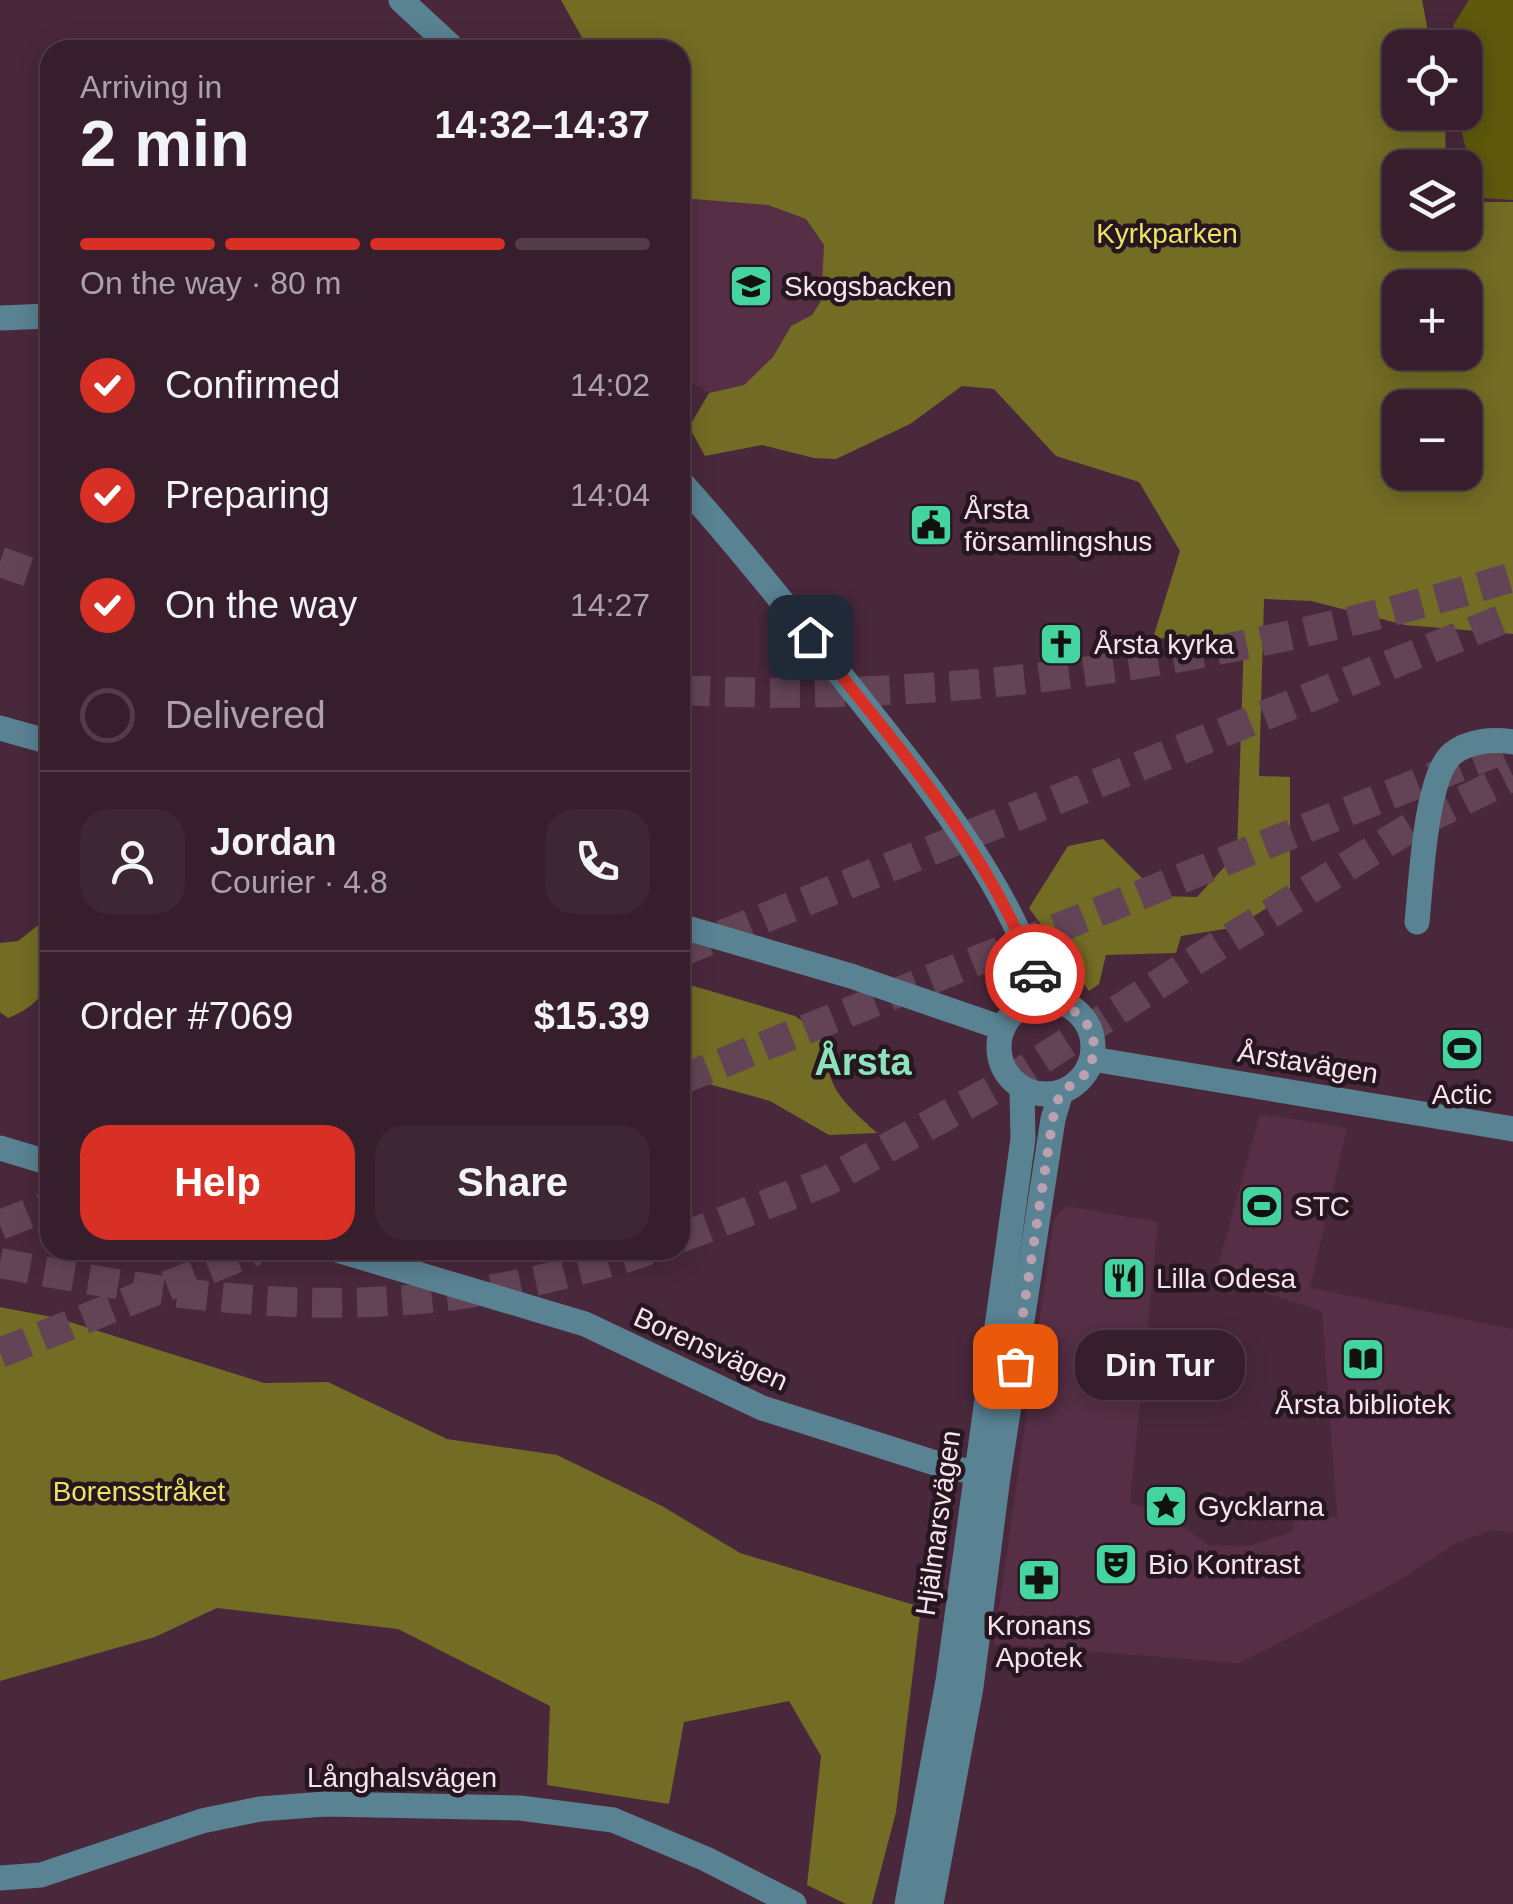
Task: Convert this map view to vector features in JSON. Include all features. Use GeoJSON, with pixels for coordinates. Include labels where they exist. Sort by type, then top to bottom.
{"type":"FeatureCollection","features":[{"type":"Feature","properties":{"kind":"street"},"geometry":{"type":"LineString","coordinates":[[402,0],[444,40]]}},
{"type":"Feature","properties":{"kind":"street"},"geometry":{"type":"LineString","coordinates":[[0,318],[40,316]]}},
{"type":"Feature","properties":{"kind":"street"},"geometry":{"type":"LineString","coordinates":[[690,493],[788,609],[936,799],[1003,902],[1033,968],[1041,1000]]}},
{"type":"Feature","properties":{"kind":"street"},"geometry":{"type":"LineString","coordinates":[[0,728],[40,739]]}},
{"type":"Feature","properties":{"kind":"street"},"geometry":{"type":"LineString","coordinates":[[1417,922],[1432,792],[1440,770],[1452,754],[1468,746],[1492,739],[1513,742]]}},
{"type":"Feature","properties":{"kind":"street"},"geometry":{"type":"LineString","coordinates":[[690,929],[851,976],[1002,1028]]}},
{"type":"Feature","properties":{"kind":"street"},"geometry":{"type":"LineString","coordinates":[[1041,1000],[1070,1006],[1082,1016],[1090,1029],[1092,1059],[1086,1074],[1061,1092],[1034,1094],[1008,1077],[1000,1062],[998,1044],[1002,1028],[1012,1014],[1025,1004],[1041,1000]]}},
{"type":"Feature","properties":{"kind":"street","name":"Årstavägen"},"geometry":{"type":"LineString","coordinates":[[1092,1059],[1513,1129]]}},
{"type":"Feature","properties":{"kind":"street","name":"Hjälmarsvägen"},"geometry":{"type":"LineString","coordinates":[[931,1904],[972,1686],[987,1474],[1022,1140],[1022,1088]]}},
{"type":"Feature","properties":{"kind":"street","name":"Hjälmarsvägen"},"geometry":{"type":"LineString","coordinates":[[908,1904],[1061,1092]]}},
{"type":"Feature","properties":{"kind":"street"},"geometry":{"type":"LineString","coordinates":[[0,1148],[40,1160]]}},
{"type":"Feature","properties":{"kind":"street","name":"Borensvägen"},"geometry":{"type":"LineString","coordinates":[[406,1260],[585,1324],[762,1408],[951,1468],[987,1474]]}},
{"type":"Feature","properties":{"kind":"street","name":"Långhalsvägen"},"geometry":{"type":"LineString","coordinates":[[0,1878],[41,1876],[202,1822],[260,1809],[324,1804],[546,1809],[614,1820],[706,1859],[794,1904]]}},
{"type":"Feature","properties":{"kind":"shaded area"},"geometry":{"type":"Polygon","coordinates":[[[1469,0],[1513,0],[1513,200],[1482,197],[1482,150],[1466,150],[1461,130],[1482,130],[1482,30],[1453,30],[1469,0]]]}},
{"type":"Feature","properties":{"kind":"shaded area","name":"Skogsbacken"},"geometry":{"type":"Polygon","coordinates":[[[690,199],[768,205],[806,219],[824,245],[821,301],[812,315],[791,326],[773,357],[744,385],[709,393],[690,382],[690,199]]]}},
{"type":"Feature","properties":{"kind":"shaded area"},"geometry":{"type":"Polygon","coordinates":[[[1260,1114],[1347,1128],[1310,1288],[1513,1329],[1513,1532],[1492,1530],[1456,1543],[1397,1582],[1240,1663],[994,1644],[1054,1219],[1066,1206],[1158,1222],[1130,1502],[1177,1523],[1209,1545],[1248,1546],[1293,1532],[1293,1516],[1337,1517],[1322,1311],[1215,1277],[1260,1114]]]}},
{"type":"Feature","properties":{"kind":"green space","name":"Kyrkparken"},"geometry":{"type":"Polygon","coordinates":[[[561,0],[1422,0],[1428,30],[1382,30],[1382,130],[1445,130],[1446,150],[1382,150],[1382,250],[1482,250],[1482,202],[1513,202],[1513,634],[1405,625],[1311,601],[1264,599],[1259,776],[1290,777],[1290,893],[1237,927],[1181,936],[1176,953],[1106,955],[1099,984],[1089,991],[1029,908],[1068,846],[1103,839],[1160,896],[1197,897],[1237,853],[1244,639],[1153,638],[1180,551],[1139,482],[1056,456],[994,389],[962,386],[910,424],[836,459],[814,458],[762,445],[705,456],[690,425],[709,393],[744,385],[773,357],[791,326],[812,315],[821,301],[824,245],[806,219],[768,205],[690,199],[690,40],[583,40],[561,0]]]}},
{"type":"Feature","properties":{"kind":"green space"},"geometry":{"type":"Polygon","coordinates":[[[40,924],[40,996],[8,1018],[0,1012],[0,943],[18,941],[40,924]]]}},
{"type":"Feature","properties":{"kind":"green space"},"geometry":{"type":"Polygon","coordinates":[[[690,985],[795,1016],[822,1035],[828,1069],[837,1091],[877,1133],[829,1135],[770,1101],[690,1079],[690,985]]]}},
{"type":"Feature","properties":{"kind":"green space","name":"Borensstråket"},"geometry":{"type":"Polygon","coordinates":[[[0,1307],[57,1318],[264,1383],[328,1382],[447,1439],[557,1455],[662,1506],[740,1553],[921,1607],[896,1812],[872,1904],[846,1904],[807,1885],[821,1756],[789,1701],[684,1722],[669,1804],[547,1785],[550,1706],[398,1629],[217,1608],[155,1637],[0,1681],[0,1307]]]}},
{"type":"Feature","properties":{"kind":"tunnel"},"geometry":{"type":"LineString","coordinates":[[0,562],[40,576]]}},
{"type":"Feature","properties":{"kind":"tunnel"},"geometry":{"type":"LineString","coordinates":[[690,690],[891,690],[1101,670],[1309,631],[1513,577]]}},
{"type":"Feature","properties":{"kind":"tunnel"},"geometry":{"type":"LineString","coordinates":[[690,948],[1513,615]]}},
{"type":"Feature","properties":{"kind":"tunnel"},"geometry":{"type":"LineString","coordinates":[[690,1076],[1513,745]]}},
{"type":"Feature","properties":{"kind":"tunnel"},"geometry":{"type":"LineString","coordinates":[[690,1234],[827,1181],[1000,1086],[1416,824],[1513,776]]}},
{"type":"Feature","properties":{"kind":"tunnel"},"geometry":{"type":"LineString","coordinates":[[0,1225],[40,1209]]}},
{"type":"Feature","properties":{"kind":"tunnel"},"geometry":{"type":"LineString","coordinates":[[0,1353],[231,1260]]}},
{"type":"Feature","properties":{"kind":"tunnel"},"geometry":{"type":"LineString","coordinates":[[0,1263],[217,1297],[358,1302],[501,1288],[616,1260]]}},
{"type":"Feature","properties":{"kind":"way so far"},"geometry":{"type":"LineString","coordinates":[[1015,1366],[1053,1118],[1061,1092],[1086,1074],[1093,1044],[1082,1016],[1070,1006],[1041,1000],[1035,974]]}},
{"type":"Feature","properties":{"kind":"place","name":"Skogsbacken"},"geometry":{"type":"Point","coordinates":[751,286]}},
{"type":"Feature","properties":{"kind":"place","name":"Årsta församlingshus"},"geometry":{"type":"Point","coordinates":[931,525]}},
{"type":"Feature","properties":{"kind":"place","name":"Årsta kyrka"},"geometry":{"type":"Point","coordinates":[1061,644]}},
{"type":"Feature","properties":{"kind":"place","name":"Actic"},"geometry":{"type":"Point","coordinates":[1462,1049]}},
{"type":"Feature","properties":{"kind":"place","name":"STC"},"geometry":{"type":"Point","coordinates":[1262,1206]}},
{"type":"Feature","properties":{"kind":"place","name":"Lilla Odesa"},"geometry":{"type":"Point","coordinates":[1124,1278]}},
{"type":"Feature","properties":{"kind":"place","name":"Årsta bibliotek"},"geometry":{"type":"Point","coordinates":[1363,1359]}},
{"type":"Feature","properties":{"kind":"place","name":"Din Tur"},"geometry":{"type":"Point","coordinates":[1015,1366]}},
{"type":"Feature","properties":{"kind":"place","name":"Gycklarna"},"geometry":{"type":"Point","coordinates":[1166,1506]}},
{"type":"Feature","properties":{"kind":"place","name":"Bio Kontrast"},"geometry":{"type":"Point","coordinates":[1116,1564]}},
{"type":"Feature","properties":{"kind":"place","name":"Kronans Apotek"},"geometry":{"type":"Point","coordinates":[1039,1580]}},
{"type":"Feature","properties":{"kind":"district","name":"Årsta"},"geometry":{"type":"Point","coordinates":[863,1062]}},
{"type":"Feature","properties":{"kind":"route"},"geometry":{"type":"LineString","coordinates":[[810,637],[913,766],[980,863],[1003,902],[1035,974]]}}]}
